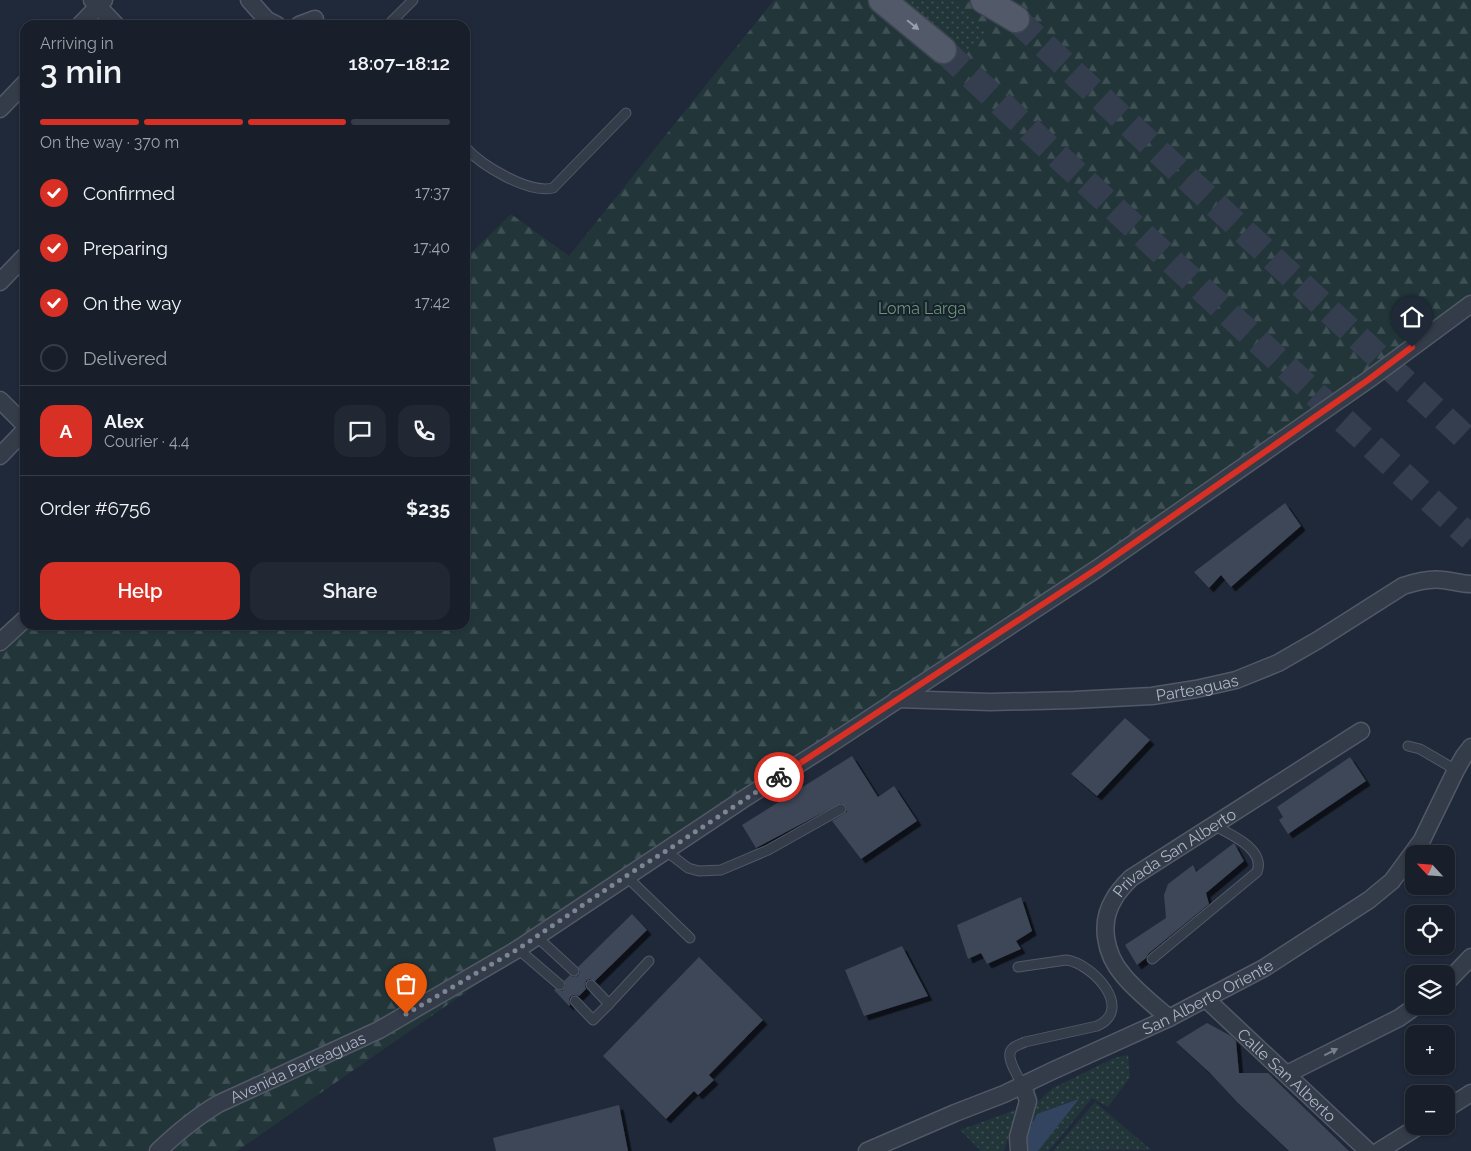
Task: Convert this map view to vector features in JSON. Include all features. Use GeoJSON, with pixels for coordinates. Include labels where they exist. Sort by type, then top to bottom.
{"type":"FeatureCollection","features":[{"type":"Feature","properties":{"kind":"main road"},"geometry":{"type":"LineString","coordinates":[[882,0],[943,50]]}},
{"type":"Feature","properties":{"kind":"main road"},"geometry":{"type":"LineString","coordinates":[[984,0],[1016,19]]}},
{"type":"Feature","properties":{"kind":"street"},"geometry":{"type":"LineString","coordinates":[[249,0],[267,20]]}},
{"type":"Feature","properties":{"kind":"street"},"geometry":{"type":"LineString","coordinates":[[84,20],[98,2],[112,20]]}},
{"type":"Feature","properties":{"kind":"street"},"geometry":{"type":"LineString","coordinates":[[0,109],[20,88]]}},
{"type":"Feature","properties":{"kind":"street"},"geometry":{"type":"LineString","coordinates":[[0,282],[20,261]]}},
{"type":"Feature","properties":{"kind":"street","name":"Avenida Parteaguas"},"geometry":{"type":"LineString","coordinates":[[158,1151],[204,1112],[218,1104],[379,1030],[518,949],[626,876],[1098,568],[1368,380],[1471,304]]}},
{"type":"Feature","properties":{"kind":"street"},"geometry":{"type":"LineString","coordinates":[[0,400],[20,420]]}},
{"type":"Feature","properties":{"kind":"street"},"geometry":{"type":"LineString","coordinates":[[0,456],[20,435]]}},
{"type":"Feature","properties":{"kind":"street","name":"Parteaguas"},"geometry":{"type":"LineString","coordinates":[[897,699],[990,702],[1064,700],[1152,696],[1196,689],[1236,680],[1278,663],[1403,586],[1416,582],[1442,580],[1471,584]]}},
{"type":"Feature","properties":{"kind":"street"},"geometry":{"type":"LineString","coordinates":[[0,642],[20,624]]}},
{"type":"Feature","properties":{"kind":"street","name":"Privada San Alberto"},"geometry":{"type":"LineString","coordinates":[[1168,1018],[1123,976],[1114,964],[1105,936],[1107,915],[1116,894],[1131,878],[1361,731]]}},
{"type":"Feature","properties":{"kind":"street","name":"San Alberto Oriente"},"geometry":{"type":"LineString","coordinates":[[867,1151],[955,1112],[1023,1086],[1206,999],[1264,968],[1369,900],[1392,881],[1422,840],[1456,770],[1471,748]]}},
{"type":"Feature","properties":{"kind":"street"},"geometry":{"type":"LineString","coordinates":[[1455,975],[1471,957]]}},
{"type":"Feature","properties":{"kind":"street","name":"Calle San Alberto"},"geometry":{"type":"LineString","coordinates":[[1206,999],[1368,1151]]}},
{"type":"Feature","properties":{"kind":"street"},"geometry":{"type":"LineString","coordinates":[[1287,1074],[1405,1014]]}},
{"type":"Feature","properties":{"kind":"street"},"geometry":{"type":"LineString","coordinates":[[1019,1151],[1018,1137],[1028,1100],[1023,1086]]}},
{"type":"Feature","properties":{"kind":"street"},"geometry":{"type":"LineString","coordinates":[[1455,1104],[1471,1094]]}},
{"type":"Feature","properties":{"kind":"street"},"geometry":{"type":"LineString","coordinates":[[1379,1151],[1405,1135]]}},
{"type":"Feature","properties":{"kind":"lane"},"geometry":{"type":"LineString","coordinates":[[393,20],[413,0]]}},
{"type":"Feature","properties":{"kind":"lane"},"geometry":{"type":"LineString","coordinates":[[470,152],[498,172],[526,186],[547,190],[553,188],[626,113]]}},
{"type":"Feature","properties":{"kind":"lane"},"geometry":{"type":"LineString","coordinates":[[1408,746],[1420,749],[1456,770]]}},
{"type":"Feature","properties":{"kind":"lane"},"geometry":{"type":"LineString","coordinates":[[666,851],[688,868],[699,871],[721,870],[768,850],[841,809]]}},
{"type":"Feature","properties":{"kind":"lane"},"geometry":{"type":"LineString","coordinates":[[1152,959],[1257,872],[1260,865],[1257,856],[1246,844],[1213,825]]}},
{"type":"Feature","properties":{"kind":"lane"},"geometry":{"type":"LineString","coordinates":[[626,876],[690,938]]}},
{"type":"Feature","properties":{"kind":"lane"},"geometry":{"type":"LineString","coordinates":[[536,936],[574,971]]}},
{"type":"Feature","properties":{"kind":"lane"},"geometry":{"type":"LineString","coordinates":[[518,949],[560,985]]}},
{"type":"Feature","properties":{"kind":"lane"},"geometry":{"type":"LineString","coordinates":[[1018,967],[1066,960],[1073,961],[1092,972],[1109,993],[1113,1004],[1109,1018],[1098,1026],[1025,1042],[1014,1047],[1010,1054],[1010,1062],[1023,1086]]}},
{"type":"Feature","properties":{"kind":"lane"},"geometry":{"type":"LineString","coordinates":[[574,1001],[593,1020],[649,961]]}},
{"type":"Feature","properties":{"kind":"lane"},"geometry":{"type":"LineString","coordinates":[[591,985],[610,1004]]}},
{"type":"Feature","properties":{"kind":"green space","name":"Loma Larga"},"geometry":{"type":"Polygon","coordinates":[[[774,0],[1471,0],[1471,298],[901,699],[489,976],[237,1151],[0,1151],[0,649],[20,630],[470,630],[470,254],[511,214],[569,256],[774,0]]]}},
{"type":"Feature","properties":{"kind":"green space"},"geometry":{"type":"Polygon","coordinates":[[[889,0],[950,0],[988,31],[959,59],[889,0]]]}},
{"type":"Feature","properties":{"kind":"green space"},"geometry":{"type":"Polygon","coordinates":[[[1128,1055],[1130,1077],[1108,1107],[1092,1098],[1049,1151],[1010,1151],[1028,1111],[1053,1088],[1114,1058],[1128,1055]]]}},
{"type":"Feature","properties":{"kind":"green space"},"geometry":{"type":"Polygon","coordinates":[[[1095,1102],[1151,1150],[1053,1151],[1095,1102]]]}},
{"type":"Feature","properties":{"kind":"green space"},"geometry":{"type":"Polygon","coordinates":[[[1018,1109],[1004,1151],[981,1151],[960,1130],[1018,1109]]]}},
{"type":"Feature","properties":{"kind":"water"},"geometry":{"type":"Polygon","coordinates":[[[1079,1099],[1038,1151],[1021,1151],[1020,1149],[1037,1114],[1079,1099]]]}},
{"type":"Feature","properties":{"kind":"building"},"geometry":{"type":"Polygon","coordinates":[[[1285,503],[1301,526],[1231,587],[1221,575],[1209,588],[1194,572],[1285,503]]]}},
{"type":"Feature","properties":{"kind":"building"},"geometry":{"type":"Polygon","coordinates":[[[1125,718],[1150,740],[1097,796],[1071,774],[1125,718]]]}},
{"type":"Feature","properties":{"kind":"building"},"geometry":{"type":"Polygon","coordinates":[[[852,756],[878,797],[894,786],[917,821],[861,859],[832,821],[847,812],[846,806],[841,803],[756,848],[742,825],[852,756]]]}},
{"type":"Feature","properties":{"kind":"building"},"geometry":{"type":"Polygon","coordinates":[[[1350,757],[1366,781],[1288,834],[1279,820],[1283,817],[1277,807],[1350,757]]]}},
{"type":"Feature","properties":{"kind":"building"},"geometry":{"type":"Polygon","coordinates":[[[1234,843],[1244,861],[1206,893],[1209,904],[1137,965],[1125,945],[1166,918],[1164,895],[1168,884],[1193,865],[1196,872],[1234,843]]]}},
{"type":"Feature","properties":{"kind":"building"},"geometry":{"type":"Polygon","coordinates":[[[1021,897],[1032,931],[1016,941],[1021,949],[987,964],[981,953],[968,959],[957,925],[1021,897]]]}},
{"type":"Feature","properties":{"kind":"building"},"geometry":{"type":"Polygon","coordinates":[[[632,914],[647,930],[595,981],[590,979],[586,981],[586,989],[579,996],[574,995],[570,997],[569,1006],[554,990],[562,991],[566,986],[564,981],[570,975],[573,977],[578,976],[580,972],[578,967],[632,914]]]}},
{"type":"Feature","properties":{"kind":"building"},"geometry":{"type":"Polygon","coordinates":[[[902,946],[928,996],[864,1016],[845,970],[902,946]]]}},
{"type":"Feature","properties":{"kind":"building"},"geometry":{"type":"Polygon","coordinates":[[[699,957],[763,1020],[709,1075],[714,1080],[698,1095],[694,1091],[666,1119],[603,1056],[699,957]]]}},
{"type":"Feature","properties":{"kind":"building"},"geometry":{"type":"Polygon","coordinates":[[[1207,1023],[1231,1036],[1236,1041],[1239,1073],[1268,1073],[1349,1151],[1289,1151],[1176,1042],[1207,1023]]]}},
{"type":"Feature","properties":{"kind":"building"},"geometry":{"type":"Polygon","coordinates":[[[619,1105],[628,1151],[496,1151],[493,1138],[619,1105]]]}},
{"type":"Feature","properties":{"kind":"tunnel"},"geometry":{"type":"LineString","coordinates":[[1016,19],[1471,443]]}},
{"type":"Feature","properties":{"kind":"tunnel"},"geometry":{"type":"LineString","coordinates":[[943,50],[1471,538]]}},
{"type":"Feature","properties":{"kind":"way so far"},"geometry":{"type":"LineString","coordinates":[[406,1014],[518,949],[626,876],[779,777]]}},
{"type":"Feature","properties":{"kind":"route"},"geometry":{"type":"LineString","coordinates":[[779,777],[1098,568],[1368,380],[1412,347]]}}]}
